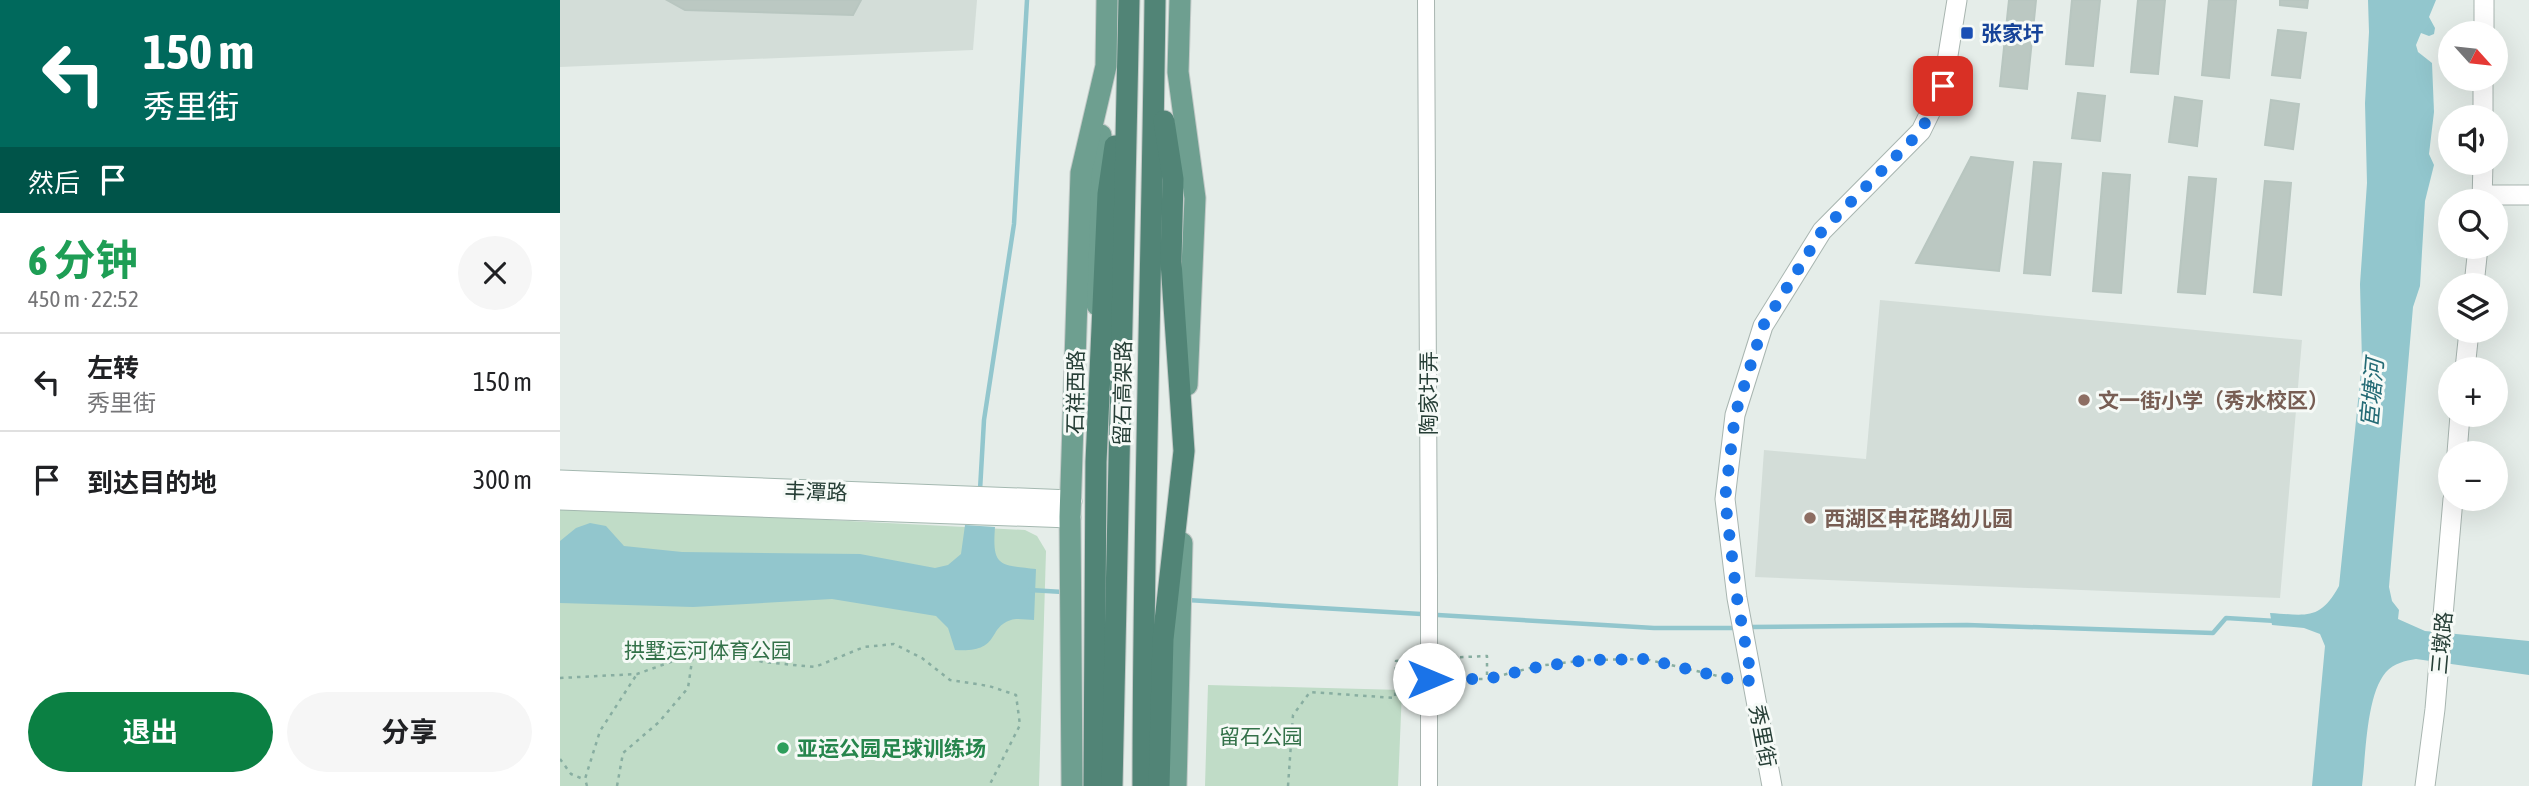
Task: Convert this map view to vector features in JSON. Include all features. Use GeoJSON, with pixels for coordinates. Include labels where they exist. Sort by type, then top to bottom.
{"type":"FeatureCollection","features":[{"type":"Feature","properties":{"kind":"highway","name":"留石高架路"},"geometry":{"type":"LineString","coordinates":[[1112,786],[1129,0]]}},
{"type":"Feature","properties":{"kind":"highway","name":"留石高架路"},"geometry":{"type":"LineString","coordinates":[[1143,786],[1143,585],[1152,287],[1155,0]]}},
{"type":"Feature","properties":{"kind":"highway"},"geometry":{"type":"LineString","coordinates":[[1155,54],[1173,179],[1171,262],[1184,451],[1159,786]]}},
{"type":"Feature","properties":{"kind":"highway"},"geometry":{"type":"LineString","coordinates":[[1094,786],[1085,626],[1086,584],[1096,530],[1108,194],[1128,57]]}},
{"type":"Feature","properties":{"kind":"main road","name":"石祥西路"},"geometry":{"type":"LineString","coordinates":[[1086,584],[1071,509],[1081,173],[1106,66],[1107,0]]}},
{"type":"Feature","properties":{"kind":"main road"},"geometry":{"type":"LineString","coordinates":[[1180,0],[1178,72],[1195,198],[1184,451]]}},
{"type":"Feature","properties":{"kind":"main road"},"geometry":{"type":"LineString","coordinates":[[1101,333],[1094,285],[1096,190],[1106,66]]}},
{"type":"Feature","properties":{"kind":"main road","name":"丰潭路"},"geometry":{"type":"LineString","coordinates":[[560,481],[978,506]]}},
{"type":"Feature","properties":{"kind":"main road","name":"丰潭路"},"geometry":{"type":"LineString","coordinates":[[560,499],[1071,509]]}},
{"type":"Feature","properties":{"kind":"main road"},"geometry":{"type":"LineString","coordinates":[[1072,786],[1085,626]]}},
{"type":"Feature","properties":{"kind":"main road"},"geometry":{"type":"LineString","coordinates":[[1172,630],[1176,786]]}},
{"type":"Feature","properties":{"kind":"street","name":"陶家圩弄"},"geometry":{"type":"LineString","coordinates":[[1426,0],[1429,786]]}},
{"type":"Feature","properties":{"kind":"street","name":"秀里街"},"geometry":{"type":"LineString","coordinates":[[1772,786],[1737,598],[1725,499],[1735,415],[1763,326],[1822,231],[1921,131],[1943,86],[1957,0]]}},
{"type":"Feature","properties":{"kind":"street"},"geometry":{"type":"LineString","coordinates":[[2484,0],[2484,21]]}},
{"type":"Feature","properties":{"kind":"street"},"geometry":{"type":"LineString","coordinates":[[2508,196],[2529,195]]}},
{"type":"Feature","properties":{"kind":"street","name":"三墩路"},"geometry":{"type":"LineString","coordinates":[[2425,786],[2435,709],[2453,511]]}},
{"type":"Feature","properties":{"kind":"path"},"geometry":{"type":"LineString","coordinates":[[560,678],[637,674],[693,653],[730,653],[763,662],[816,667],[864,647],[894,644],[922,657],[950,680],[989,686],[1016,695],[1020,725],[989,786]]}},
{"type":"Feature","properties":{"kind":"path"},"geometry":{"type":"LineString","coordinates":[[617,786],[623,753],[659,722],[688,688],[693,653]]}},
{"type":"Feature","properties":{"kind":"path"},"geometry":{"type":"LineString","coordinates":[[1487,656],[1487,679]]}},
{"type":"Feature","properties":{"kind":"path"},"geometry":{"type":"LineString","coordinates":[[1429,676],[1487,679],[1538,667],[1587,660],[1646,659],[1725,678],[1751,676]]}},
{"type":"Feature","properties":{"kind":"path"},"geometry":{"type":"LineString","coordinates":[[1289,786],[1293,715],[1310,692],[1395,698],[1396,661]]}},
{"type":"Feature","properties":{"kind":"path"},"geometry":{"type":"LineString","coordinates":[[587,786],[585,779],[600,731],[637,674]]}},
{"type":"Feature","properties":{"kind":"path"},"geometry":{"type":"LineString","coordinates":[[560,759],[571,774],[585,779]]}},
{"type":"Feature","properties":{"kind":"shaded area"},"geometry":{"type":"Polygon","coordinates":[[[560,0],[977,0],[973,50],[560,67],[560,0]]]}},
{"type":"Feature","properties":{"kind":"shaded area","name":"文一街小学（秀水校区）"},"geometry":{"type":"Polygon","coordinates":[[[1880,300],[2302,340],[2280,598],[1755,577],[1764,450],[1866,459],[1880,300]]]}},
{"type":"Feature","properties":{"kind":"green space","name":"拱墅运河体育公园"},"geometry":{"type":"Polygon","coordinates":[[[560,506],[1025,530],[1037,536],[1046,551],[1039,786],[560,786],[560,506]]]}},
{"type":"Feature","properties":{"kind":"green space","name":"留石公园"},"geometry":{"type":"Polygon","coordinates":[[[1208,685],[1402,690],[1398,786],[1205,786],[1208,685]]]}},
{"type":"Feature","properties":{"kind":"water","name":"宦塘河"},"geometry":{"type":"Polygon","coordinates":[[[2368,0],[2436,0],[2429,17],[2435,28],[2434,34],[2429,36],[2421,33],[2416,45],[2418,52],[2432,63],[2434,112],[2429,154],[2434,165],[2425,201],[2420,286],[2413,307],[2389,587],[2392,601],[2399,610],[2398,619],[2425,631],[2529,641],[2529,675],[2416,659],[2396,664],[2386,672],[2374,695],[2362,786],[2312,786],[2325,646],[2320,634],[2304,628],[2272,625],[2270,613],[2311,613],[2325,605],[2339,586],[2362,362],[2360,284],[2367,183],[2365,103],[2368,0]]]}},
{"type":"Feature","properties":{"kind":"water"},"geometry":{"type":"Polygon","coordinates":[[[590,523],[606,526],[624,546],[682,552],[860,554],[935,568],[948,565],[961,554],[965,525],[995,527],[995,550],[1000,562],[1036,569],[1034,620],[1011,620],[998,628],[987,644],[980,648],[955,650],[948,628],[936,616],[832,599],[693,607],[560,603],[560,541],[576,528],[590,523]]]}},
{"type":"Feature","properties":{"kind":"building"},"geometry":{"type":"Polygon","coordinates":[[[667,0],[861,0],[853,15],[685,10],[667,0]]]}},
{"type":"Feature","properties":{"kind":"building"},"geometry":{"type":"Polygon","coordinates":[[[2009,0],[2036,0],[2027,89],[2000,86],[2009,0]]]}},
{"type":"Feature","properties":{"kind":"building"},"geometry":{"type":"Polygon","coordinates":[[[2072,0],[2100,0],[2093,66],[2066,64],[2072,0]]]}},
{"type":"Feature","properties":{"kind":"building"},"geometry":{"type":"Polygon","coordinates":[[[2138,0],[2165,0],[2158,74],[2131,72],[2138,0]]]}},
{"type":"Feature","properties":{"kind":"building"},"geometry":{"type":"Polygon","coordinates":[[[2209,0],[2236,0],[2229,78],[2202,75],[2209,0]]]}},
{"type":"Feature","properties":{"kind":"building"},"geometry":{"type":"Polygon","coordinates":[[[2280,0],[2308,0],[2307,8],[2280,5],[2280,0]]]}},
{"type":"Feature","properties":{"kind":"building"},"geometry":{"type":"Polygon","coordinates":[[[2278,30],[2306,33],[2300,78],[2272,75],[2278,30]]]}},
{"type":"Feature","properties":{"kind":"building"},"geometry":{"type":"Polygon","coordinates":[[[2078,93],[2105,96],[2100,141],[2072,138],[2078,93]]]}},
{"type":"Feature","properties":{"kind":"building"},"geometry":{"type":"Polygon","coordinates":[[[2175,97],[2202,101],[2197,146],[2169,142],[2175,97]]]}},
{"type":"Feature","properties":{"kind":"building"},"geometry":{"type":"Polygon","coordinates":[[[2271,100],[2299,104],[2293,149],[2265,145],[2271,100]]]}},
{"type":"Feature","properties":{"kind":"building"},"geometry":{"type":"Polygon","coordinates":[[[1971,157],[2013,162],[1999,271],[1916,263],[1971,157]]]}},
{"type":"Feature","properties":{"kind":"building"},"geometry":{"type":"Polygon","coordinates":[[[2034,162],[2061,164],[2050,275],[2024,273],[2034,162]]]}},
{"type":"Feature","properties":{"kind":"building"},"geometry":{"type":"Polygon","coordinates":[[[2103,173],[2130,175],[2121,293],[2093,291],[2103,173]]]}},
{"type":"Feature","properties":{"kind":"building"},"geometry":{"type":"Polygon","coordinates":[[[2189,177],[2216,179],[2205,294],[2178,292],[2189,177]]]}},
{"type":"Feature","properties":{"kind":"building"},"geometry":{"type":"Polygon","coordinates":[[[2265,181],[2291,183],[2281,295],[2254,292],[2265,181]]]}},
{"type":"Feature","properties":{"kind":"waterway"},"geometry":{"type":"LineString","coordinates":[[980,490],[984,420],[1014,224],[1027,0]]}},
{"type":"Feature","properties":{"kind":"waterway"},"geometry":{"type":"LineString","coordinates":[[1030,590],[1063,592]]}},
{"type":"Feature","properties":{"kind":"waterway"},"geometry":{"type":"LineString","coordinates":[[1187,600],[1654,628],[1737,628]]}},
{"type":"Feature","properties":{"kind":"waterway"},"geometry":{"type":"LineString","coordinates":[[1749,627],[1967,625],[2213,633],[2226,618],[2276,621]]}},
{"type":"Feature","properties":{"kind":"place","name":"张家圩"},"geometry":{"type":"Point","coordinates":[1967,33]}},
{"type":"Feature","properties":{"kind":"place","name":"文一街小学（秀水校区）"},"geometry":{"type":"Point","coordinates":[2084,400]}},
{"type":"Feature","properties":{"kind":"place","name":"西湖区申花路幼儿园"},"geometry":{"type":"Point","coordinates":[1810,518]}},
{"type":"Feature","properties":{"kind":"place","name":"亚运公园足球训练场"},"geometry":{"type":"Point","coordinates":[783,748]}},
{"type":"Feature","properties":{"kind":"route"},"geometry":{"type":"LineString","coordinates":[[1429,679],[1487,679],[1538,667],[1587,660],[1646,659],[1725,678],[1752,681],[1737,598],[1725,499],[1735,415],[1763,326],[1822,231],[1921,131],[1943,86]]}}]}
